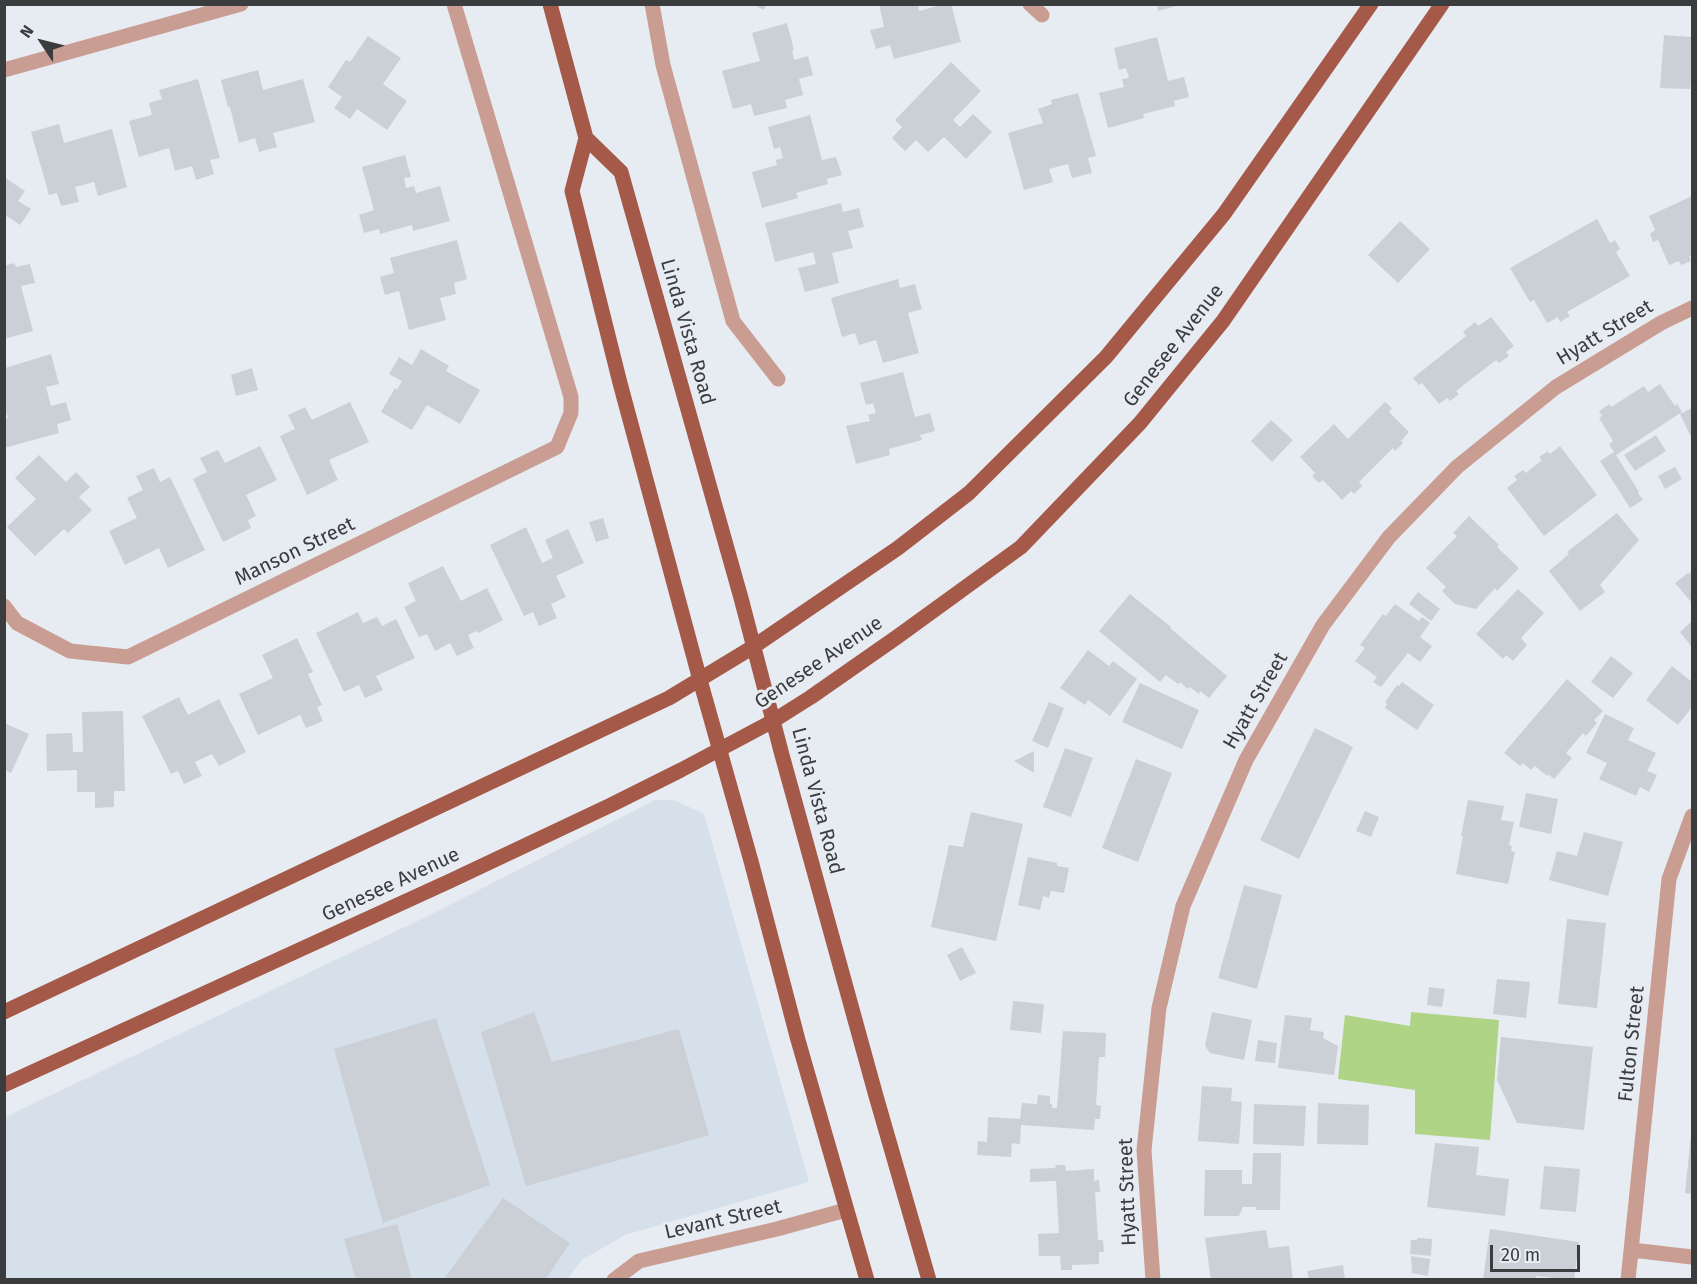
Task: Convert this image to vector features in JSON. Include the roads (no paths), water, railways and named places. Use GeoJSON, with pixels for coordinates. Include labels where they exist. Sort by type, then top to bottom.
{"type":"FeatureCollection","features":[{"type":"Feature","properties":{"kind":"main road"},"geometry":{"type":"LineString","coordinates":[[550,4],[586,138],[572,191],[620,383],[700,680],[798,1040],[867,1280]]}},
{"type":"Feature","properties":{"kind":"main road"},"geometry":{"type":"LineString","coordinates":[[4,1012],[669,698],[753,647],[898,548],[969,493],[1106,357],[1224,214],[1371,4]]}},
{"type":"Feature","properties":{"kind":"main road","name":"Genesee Avenue"},"geometry":{"type":"LineString","coordinates":[[4,1085],[611,805],[773,721],[878,650],[1021,547],[1140,423],[1223,321],[1442,4]]}},
{"type":"Feature","properties":{"kind":"main road","name":"Linda Vista Road"},"geometry":{"type":"LineString","coordinates":[[586,138],[621,172],[929,1280]]}},
{"type":"Feature","properties":{"kind":"street"},"geometry":{"type":"LineString","coordinates":[[4,70],[241,4]]}},
{"type":"Feature","properties":{"kind":"street","name":"Manson Street"},"geometry":{"type":"LineString","coordinates":[[4,606],[17,623],[69,651],[128,657],[557,447],[572,413],[571,397],[454,4]]}},
{"type":"Feature","properties":{"kind":"street"},"geometry":{"type":"LineString","coordinates":[[652,4],[663,65],[733,321],[778,379]]}},
{"type":"Feature","properties":{"kind":"street"},"geometry":{"type":"LineString","coordinates":[[1030,4],[1042,15]]}},
{"type":"Feature","properties":{"kind":"street","name":"Hyatt Street"},"geometry":{"type":"LineString","coordinates":[[1153,1280],[1144,1150],[1159,1008],[1183,906],[1246,760],[1323,625],[1389,537],[1457,467],[1556,387],[1661,323],[1692,308]]}},
{"type":"Feature","properties":{"kind":"street","name":"Fulton Street"},"geometry":{"type":"LineString","coordinates":[[1628,1280],[1669,879],[1692,816]]}},
{"type":"Feature","properties":{"kind":"street","name":"Levant Street"},"geometry":{"type":"LineString","coordinates":[[614,1280],[639,1261],[777,1229],[846,1210]]}},
{"type":"Feature","properties":{"kind":"street"},"geometry":{"type":"LineString","coordinates":[[1632,1250],[1692,1257]]}}]}
